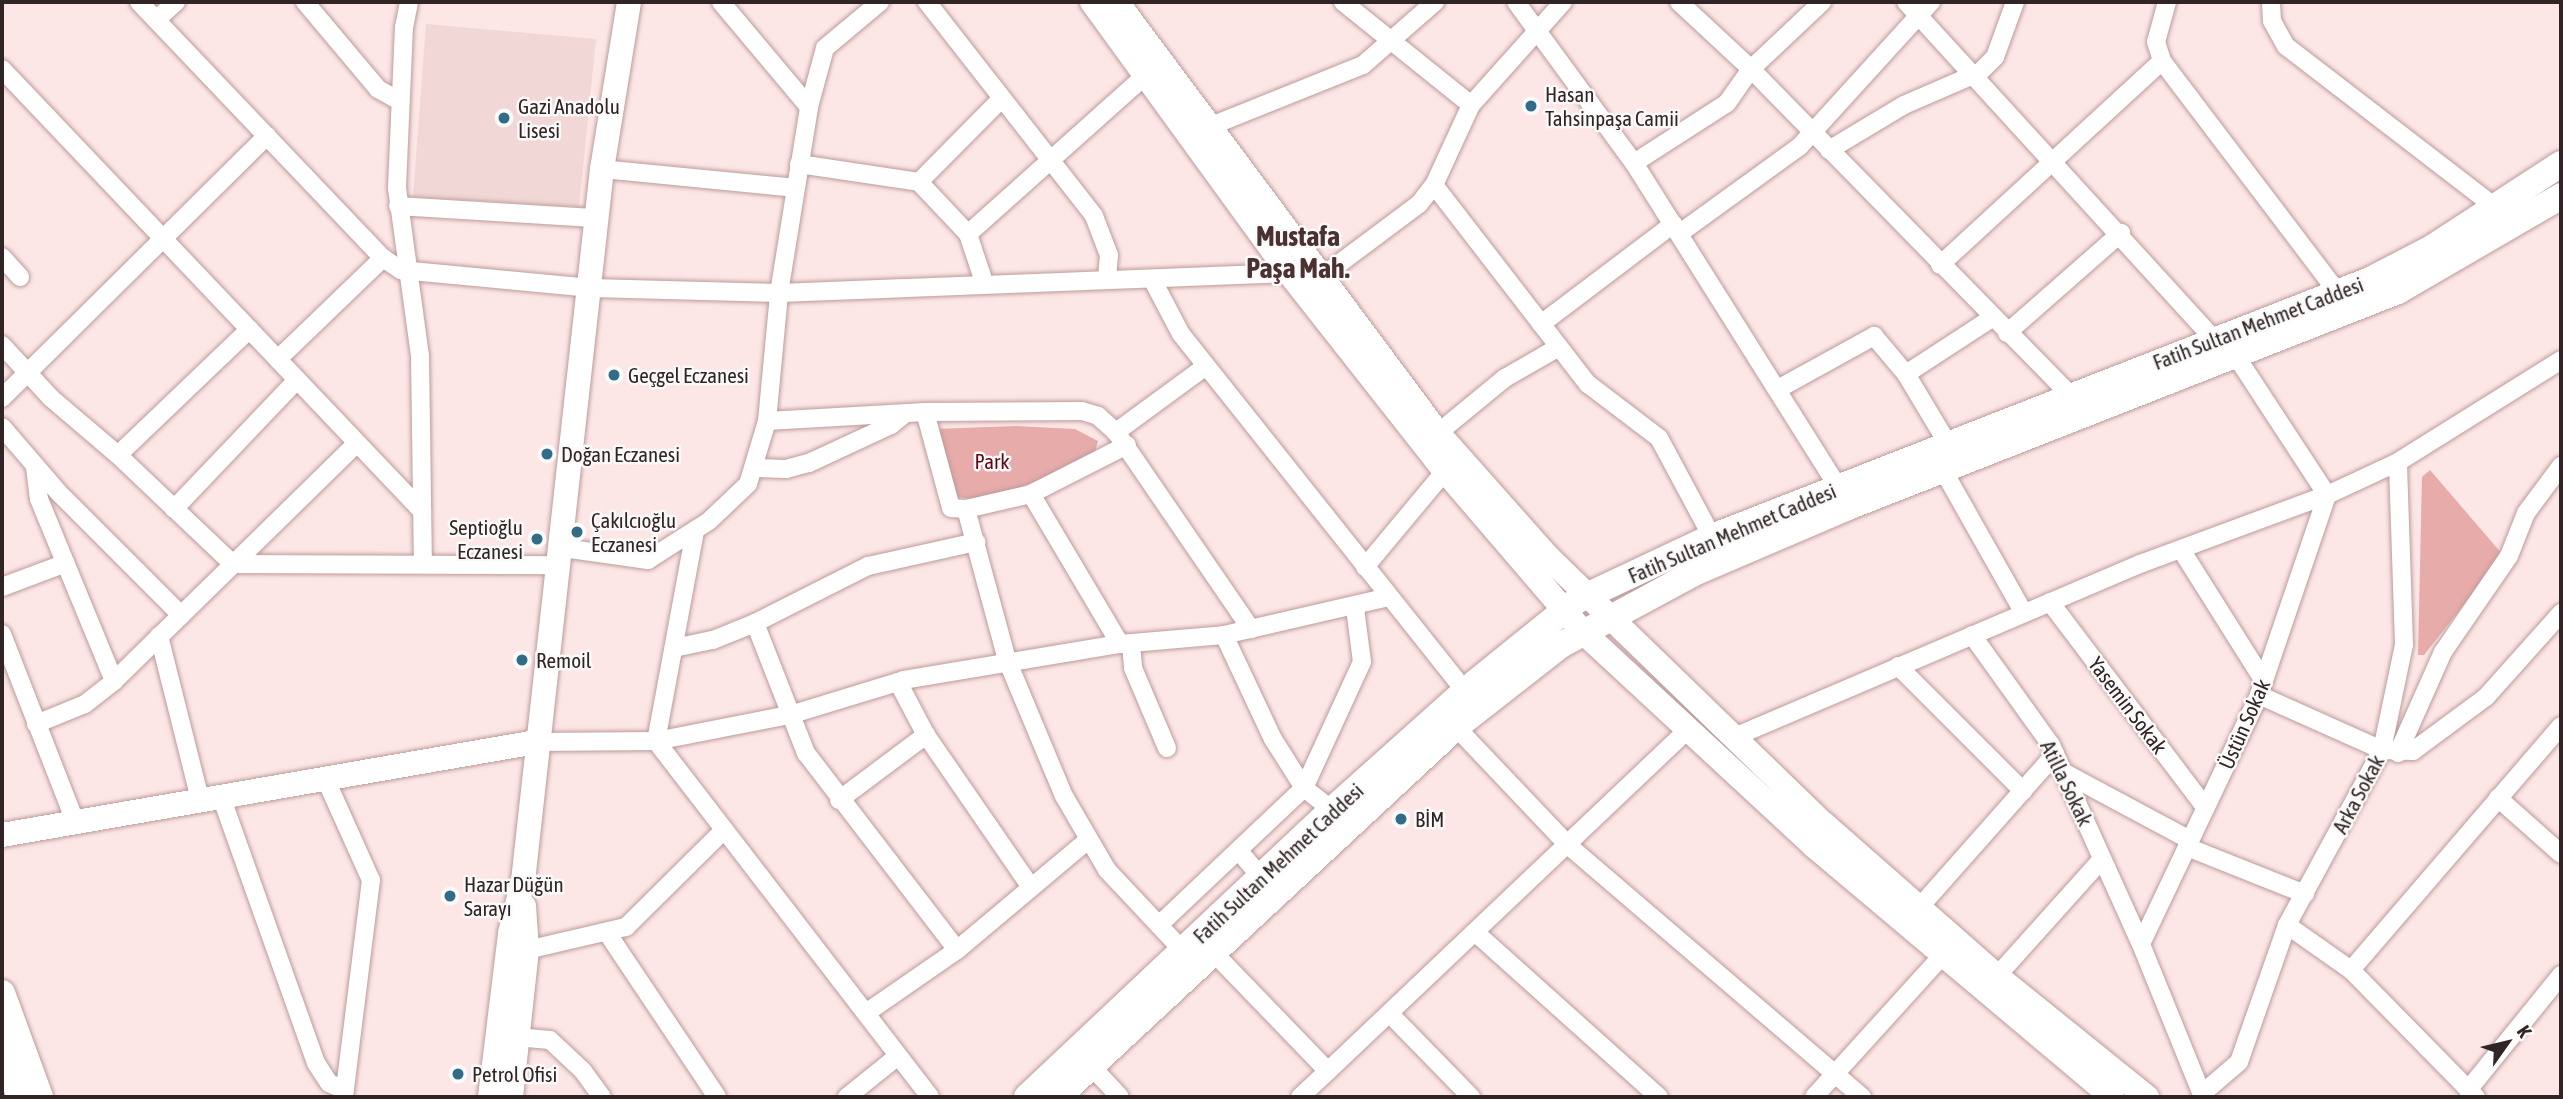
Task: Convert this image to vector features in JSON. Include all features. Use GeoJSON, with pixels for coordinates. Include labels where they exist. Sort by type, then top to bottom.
{"type":"FeatureCollection","features":[{"type":"Feature","properties":{"kind":"main road"},"geometry":{"type":"LineString","coordinates":[[511,1097],[527,950],[523,881],[536,741],[561,557],[603,169],[629,2]]}},
{"type":"Feature","properties":{"kind":"main road"},"geometry":{"type":"LineString","coordinates":[[1092,2],[1147,74],[1289,273],[1445,471],[1564,611],[1686,731],[1942,956],[2112,1097]]}},
{"type":"Feature","properties":{"kind":"main road"},"geometry":{"type":"LineString","coordinates":[[1116,2],[1438,433],[1586,595],[1732,738],[1919,909],[2147,1097]]}},
{"type":"Feature","properties":{"kind":"main road","name":"Fatih Sultan Mehmet Caddesi"},"geometry":{"type":"LineString","coordinates":[[1027,1097],[1332,810],[1465,691],[1586,595],[1712,537],[1839,488],[1946,457],[2070,395],[2338,293],[2432,248],[2561,164]]}},
{"type":"Feature","properties":{"kind":"main road"},"geometry":{"type":"LineString","coordinates":[[1058,1097],[1456,727],[1524,671],[1584,632],[1694,573],[1946,457],[2236,356],[2398,291],[2561,196]]}},
{"type":"Feature","properties":{"kind":"main road"},"geometry":{"type":"LineString","coordinates":[[2,835],[212,801],[536,741]]}},
{"type":"Feature","properties":{"kind":"main road"},"geometry":{"type":"LineString","coordinates":[[490,1097],[510,933],[523,881]]}},
{"type":"Feature","properties":{"kind":"main road"},"geometry":{"type":"LineString","coordinates":[[2,993],[40,1097]]}},
{"type":"Feature","properties":{"kind":"main road"},"geometry":{"type":"LineString","coordinates":[[2,1049],[20,1097]]}},
{"type":"Feature","properties":{"kind":"street"},"geometry":{"type":"LineString","coordinates":[[139,2],[383,258],[410,273],[591,288],[779,293],[1107,278],[1152,279],[1289,273],[1320,278],[1419,204],[1434,185],[1471,106],[1563,2]]}},
{"type":"Feature","properties":{"kind":"street"},"geometry":{"type":"LineString","coordinates":[[156,20],[176,2]]}},
{"type":"Feature","properties":{"kind":"street"},"geometry":{"type":"LineString","coordinates":[[305,2],[378,89],[400,101]]}},
{"type":"Feature","properties":{"kind":"street"},"geometry":{"type":"LineString","coordinates":[[409,2],[400,101],[398,206],[410,273],[420,356],[423,562]]}},
{"type":"Feature","properties":{"kind":"street"},"geometry":{"type":"LineString","coordinates":[[720,2],[808,107]]}},
{"type":"Feature","properties":{"kind":"street"},"geometry":{"type":"LineString","coordinates":[[2,345],[25,373],[118,455],[233,564],[561,557],[648,560],[695,531],[734,500],[756,468],[767,421],[779,293],[808,107],[825,48],[880,2]]}},
{"type":"Feature","properties":{"kind":"street"},"geometry":{"type":"LineString","coordinates":[[927,2],[1049,158],[1104,234],[1107,278]]}},
{"type":"Feature","properties":{"kind":"street"},"geometry":{"type":"LineString","coordinates":[[1343,2],[1471,106]]}},
{"type":"Feature","properties":{"kind":"street"},"geometry":{"type":"LineString","coordinates":[[1210,126],[1363,65],[1435,2]]}},
{"type":"Feature","properties":{"kind":"street"},"geometry":{"type":"LineString","coordinates":[[1516,2],[1634,163],[1839,488]]}},
{"type":"Feature","properties":{"kind":"street"},"geometry":{"type":"LineString","coordinates":[[1679,2],[1751,69],[2070,395]]}},
{"type":"Feature","properties":{"kind":"street"},"geometry":{"type":"LineString","coordinates":[[1634,163],[1727,103],[1751,69],[1822,2]]}},
{"type":"Feature","properties":{"kind":"street"},"geometry":{"type":"LineString","coordinates":[[1906,2],[1925,8],[1970,76],[2055,160],[2215,340]]}},
{"type":"Feature","properties":{"kind":"street"},"geometry":{"type":"LineString","coordinates":[[1829,150],[1904,105],[1970,76],[1995,57],[2015,2]]}},
{"type":"Feature","properties":{"kind":"street"},"geometry":{"type":"LineString","coordinates":[[2167,2],[2156,42],[2162,61],[2338,293]]}},
{"type":"Feature","properties":{"kind":"street"},"geometry":{"type":"LineString","coordinates":[[2271,2],[2272,21],[2286,46],[2494,206]]}},
{"type":"Feature","properties":{"kind":"street"},"geometry":{"type":"LineString","coordinates":[[1541,324],[1676,228],[1782,163],[1925,8]]}},
{"type":"Feature","properties":{"kind":"street"},"geometry":{"type":"LineString","coordinates":[[1940,265],[2162,61]]}},
{"type":"Feature","properties":{"kind":"street"},"geometry":{"type":"LineString","coordinates":[[2,69],[164,236],[356,444],[422,511]]}},
{"type":"Feature","properties":{"kind":"street"},"geometry":{"type":"LineString","coordinates":[[968,234],[1049,158],[1147,74]]}},
{"type":"Feature","properties":{"kind":"street"},"geometry":{"type":"LineString","coordinates":[[919,182],[1001,99]]}},
{"type":"Feature","properties":{"kind":"street"},"geometry":{"type":"LineString","coordinates":[[2,398],[267,136]]}},
{"type":"Feature","properties":{"kind":"street"},"geometry":{"type":"LineString","coordinates":[[799,164],[919,182],[968,234],[984,282]]}},
{"type":"Feature","properties":{"kind":"street"},"geometry":{"type":"LineString","coordinates":[[603,169],[794,188]]}},
{"type":"Feature","properties":{"kind":"street"},"geometry":{"type":"LineString","coordinates":[[1434,185],[1541,324],[1604,399],[1650,427],[1712,537]]}},
{"type":"Feature","properties":{"kind":"street"},"geometry":{"type":"LineString","coordinates":[[398,206],[597,218]]}},
{"type":"Feature","properties":{"kind":"street"},"geometry":{"type":"LineString","coordinates":[[2007,333],[2121,233]]}},
{"type":"Feature","properties":{"kind":"street"},"geometry":{"type":"LineString","coordinates":[[2,257],[20,277]]}},
{"type":"Feature","properties":{"kind":"street"},"geometry":{"type":"LineString","coordinates":[[278,359],[383,258]]}},
{"type":"Feature","properties":{"kind":"street"},"geometry":{"type":"LineString","coordinates":[[1152,279],[1167,314],[1206,366],[1465,691]]}},
{"type":"Feature","properties":{"kind":"street"},"geometry":{"type":"LineString","coordinates":[[1906,374],[1992,317]]}},
{"type":"Feature","properties":{"kind":"street"},"geometry":{"type":"LineString","coordinates":[[118,455],[250,329]]}},
{"type":"Feature","properties":{"kind":"street"},"geometry":{"type":"LineString","coordinates":[[1777,390],[1874,336],[1906,374],[2024,613]]}},
{"type":"Feature","properties":{"kind":"street"},"geometry":{"type":"LineString","coordinates":[[1438,433],[1505,378],[1559,346]]}},
{"type":"Feature","properties":{"kind":"street"},"geometry":{"type":"LineString","coordinates":[[2236,356],[2327,495]]}},
{"type":"Feature","properties":{"kind":"street"},"geometry":{"type":"LineString","coordinates":[[1732,738],[2050,602],[2327,495],[2398,462],[2561,360]]}},
{"type":"Feature","properties":{"kind":"street"},"geometry":{"type":"LineString","coordinates":[[925,412],[946,503],[966,509],[1031,494],[1122,439],[1206,366]]}},
{"type":"Feature","properties":{"kind":"street"},"geometry":{"type":"LineString","coordinates":[[174,509],[297,380]]}},
{"type":"Feature","properties":{"kind":"street"},"geometry":{"type":"LineString","coordinates":[[767,421],[925,412],[1082,411],[1105,420],[1122,439],[1251,629]]}},
{"type":"Feature","properties":{"kind":"street"},"geometry":{"type":"LineString","coordinates":[[756,468],[786,469],[810,463],[896,423],[906,413]]}},
{"type":"Feature","properties":{"kind":"street"},"geometry":{"type":"LineString","coordinates":[[2,428],[35,467],[181,615]]}},
{"type":"Feature","properties":{"kind":"street"},"geometry":{"type":"LineString","coordinates":[[36,724],[85,704],[114,681],[356,444]]}},
{"type":"Feature","properties":{"kind":"street","name":"Arka Sokak"},"geometry":{"type":"LineString","coordinates":[[2204,1094],[2239,1062],[2287,925],[2390,751],[2404,645],[2398,462]]}},
{"type":"Feature","properties":{"kind":"street"},"geometry":{"type":"LineString","coordinates":[[2390,751],[2443,652],[2509,556],[2526,513],[2561,466]]}},
{"type":"Feature","properties":{"kind":"street"},"geometry":{"type":"LineString","coordinates":[[35,467],[36,491],[114,681]]}},
{"type":"Feature","properties":{"kind":"street"},"geometry":{"type":"LineString","coordinates":[[1365,567],[1445,471]]}},
{"type":"Feature","properties":{"kind":"street"},"geometry":{"type":"LineString","coordinates":[[1031,494],[1125,644],[1167,748]]}},
{"type":"Feature","properties":{"kind":"street","name":"Üstün Sokak"},"geometry":{"type":"LineString","coordinates":[[2141,944],[2261,688],[2327,495]]}},
{"type":"Feature","properties":{"kind":"street"},"geometry":{"type":"LineString","coordinates":[[966,509],[1007,660],[1087,841],[1107,870],[1184,951]]}},
{"type":"Feature","properties":{"kind":"street"},"geometry":{"type":"LineString","coordinates":[[695,531],[656,741],[722,832],[930,1097]]}},
{"type":"Feature","properties":{"kind":"street"},"geometry":{"type":"LineString","coordinates":[[674,648],[713,640],[755,623],[868,566],[976,542]]}},
{"type":"Feature","properties":{"kind":"street"},"geometry":{"type":"LineString","coordinates":[[2182,551],[2261,688],[2390,751],[2421,747],[2486,696],[2561,613]]}},
{"type":"Feature","properties":{"kind":"street"},"geometry":{"type":"LineString","coordinates":[[2,587],[66,564]]}},
{"type":"Feature","properties":{"kind":"street"},"geometry":{"type":"LineString","coordinates":[[536,741],[656,741],[793,714],[898,682],[1007,660],[1125,644],[1224,635],[1355,608],[1388,597]]}},
{"type":"Feature","properties":{"kind":"street","name":"Yasemin Sokak"},"geometry":{"type":"LineString","coordinates":[[2050,602],[2206,808]]}},
{"type":"Feature","properties":{"kind":"street"},"geometry":{"type":"LineString","coordinates":[[1159,925],[1304,788],[1362,662],[1355,608]]}},
{"type":"Feature","properties":{"kind":"street"},"geometry":{"type":"LineString","coordinates":[[755,623],[793,714],[806,753],[839,800],[957,950]]}},
{"type":"Feature","properties":{"kind":"street"},"geometry":{"type":"LineString","coordinates":[[2,634],[8,671],[36,724],[76,824]]}},
{"type":"Feature","properties":{"kind":"street"},"geometry":{"type":"LineString","coordinates":[[1224,635],[1254,703],[1304,788],[1332,810]]}},
{"type":"Feature","properties":{"kind":"street","name":"Atilla Sokak"},"geometry":{"type":"LineString","coordinates":[[1972,635],[2055,754],[2141,944]]}},
{"type":"Feature","properties":{"kind":"street"},"geometry":{"type":"LineString","coordinates":[[159,636],[212,801],[316,1063],[329,1083],[345,1094],[371,880],[326,780]]}},
{"type":"Feature","properties":{"kind":"street"},"geometry":{"type":"LineString","coordinates":[[1898,666],[2023,791]]}},
{"type":"Feature","properties":{"kind":"street"},"geometry":{"type":"LineString","coordinates":[[898,682],[926,735],[1031,887]]}},
{"type":"Feature","properties":{"kind":"street"},"geometry":{"type":"LineString","coordinates":[[2351,970],[2561,726]]}},
{"type":"Feature","properties":{"kind":"street"},"geometry":{"type":"LineString","coordinates":[[1456,727],[1569,846],[1862,1097]]}},
{"type":"Feature","properties":{"kind":"street"},"geometry":{"type":"LineString","coordinates":[[1302,1097],[1569,846],[1686,731]]}},
{"type":"Feature","properties":{"kind":"street"},"geometry":{"type":"LineString","coordinates":[[839,800],[926,735]]}},
{"type":"Feature","properties":{"kind":"street"},"geometry":{"type":"LineString","coordinates":[[1919,909],[2055,754]]}},
{"type":"Feature","properties":{"kind":"street"},"geometry":{"type":"LineString","coordinates":[[2063,772],[2189,844],[2305,894]]}},
{"type":"Feature","properties":{"kind":"street"},"geometry":{"type":"LineString","coordinates":[[2498,798],[2561,854]]}},
{"type":"Feature","properties":{"kind":"street"},"geometry":{"type":"LineString","coordinates":[[527,950],[608,934],[626,927],[722,832]]}},
{"type":"Feature","properties":{"kind":"street"},"geometry":{"type":"LineString","coordinates":[[866,1013],[957,950],[1087,841]]}},
{"type":"Feature","properties":{"kind":"street"},"geometry":{"type":"LineString","coordinates":[[1239,850],[1261,877]]}},
{"type":"Feature","properties":{"kind":"street"},"geometry":{"type":"LineString","coordinates":[[1997,976],[2102,859]]}},
{"type":"Feature","properties":{"kind":"street"},"geometry":{"type":"LineString","coordinates":[[2287,925],[2351,970],[2472,1094],[2561,975]]}},
{"type":"Feature","properties":{"kind":"street"},"geometry":{"type":"LineString","coordinates":[[1476,933],[1659,1097]]}},
{"type":"Feature","properties":{"kind":"street"},"geometry":{"type":"LineString","coordinates":[[608,934],[717,1097]]}},
{"type":"Feature","properties":{"kind":"street"},"geometry":{"type":"LineString","coordinates":[[2141,944],[2204,1094]]}},
{"type":"Feature","properties":{"kind":"street"},"geometry":{"type":"LineString","coordinates":[[1213,952],[1328,1072]]}},
{"type":"Feature","properties":{"kind":"street"},"geometry":{"type":"LineString","coordinates":[[1814,1097],[1942,956]]}},
{"type":"Feature","properties":{"kind":"street"},"geometry":{"type":"LineString","coordinates":[[1390,1014],[1471,1097]]}},
{"type":"Feature","properties":{"kind":"street"},"geometry":{"type":"LineString","coordinates":[[516,1037],[550,1040],[583,1071],[602,1097]]}},
{"type":"Feature","properties":{"kind":"street"},"geometry":{"type":"LineString","coordinates":[[847,1097],[898,1056]]}},
{"type":"Feature","properties":{"kind":"street"},"geometry":{"type":"LineString","coordinates":[[1091,1066],[1120,1097]]}},
{"type":"Feature","properties":{"kind":"shaded area","name":"Gazi Anadolu Lisesi"},"geometry":{"type":"Polygon","coordinates":[[[426,24],[596,39],[579,207],[413,197],[426,24]]]}},
{"type":"Feature","properties":{"kind":"green space","name":"Park"},"geometry":{"type":"Polygon","coordinates":[[[1016,426],[1075,429],[1098,441],[1094,456],[1005,494],[971,499],[949,495],[934,429],[1016,426]]]}},
{"type":"Feature","properties":{"kind":"green space"},"geometry":{"type":"Polygon","coordinates":[[[2430,470],[2503,555],[2424,655],[2418,655],[2422,477],[2430,470]]]}},
{"type":"Feature","properties":{"kind":"place","name":"Hasan Tahsinpaşa Camii"},"geometry":{"type":"Point","coordinates":[1531,106]}},
{"type":"Feature","properties":{"kind":"place","name":"Gazi Anadolu Lisesi"},"geometry":{"type":"Point","coordinates":[504,118]}},
{"type":"Feature","properties":{"kind":"place","name":"Geçgel Eczanesi"},"geometry":{"type":"Point","coordinates":[614,375]}},
{"type":"Feature","properties":{"kind":"place","name":"Doğan Eczanesi"},"geometry":{"type":"Point","coordinates":[547,454]}},
{"type":"Feature","properties":{"kind":"place","name":"Çakılcıoğlu Eczanesi"},"geometry":{"type":"Point","coordinates":[577,532]}},
{"type":"Feature","properties":{"kind":"place","name":"Septioğlu Eczanesi"},"geometry":{"type":"Point","coordinates":[537,539]}},
{"type":"Feature","properties":{"kind":"place","name":"Remoil"},"geometry":{"type":"Point","coordinates":[522,660]}},
{"type":"Feature","properties":{"kind":"place","name":"BİM"},"geometry":{"type":"Point","coordinates":[1401,819]}},
{"type":"Feature","properties":{"kind":"place","name":"Hazar Düğün Sarayı"},"geometry":{"type":"Point","coordinates":[450,896]}},
{"type":"Feature","properties":{"kind":"place","name":"Petrol Ofisi"},"geometry":{"type":"Point","coordinates":[458,1074]}},
{"type":"Feature","properties":{"kind":"district","name":"Mustafa Paşa Mah."},"geometry":{"type":"Point","coordinates":[1298,252]}}]}
